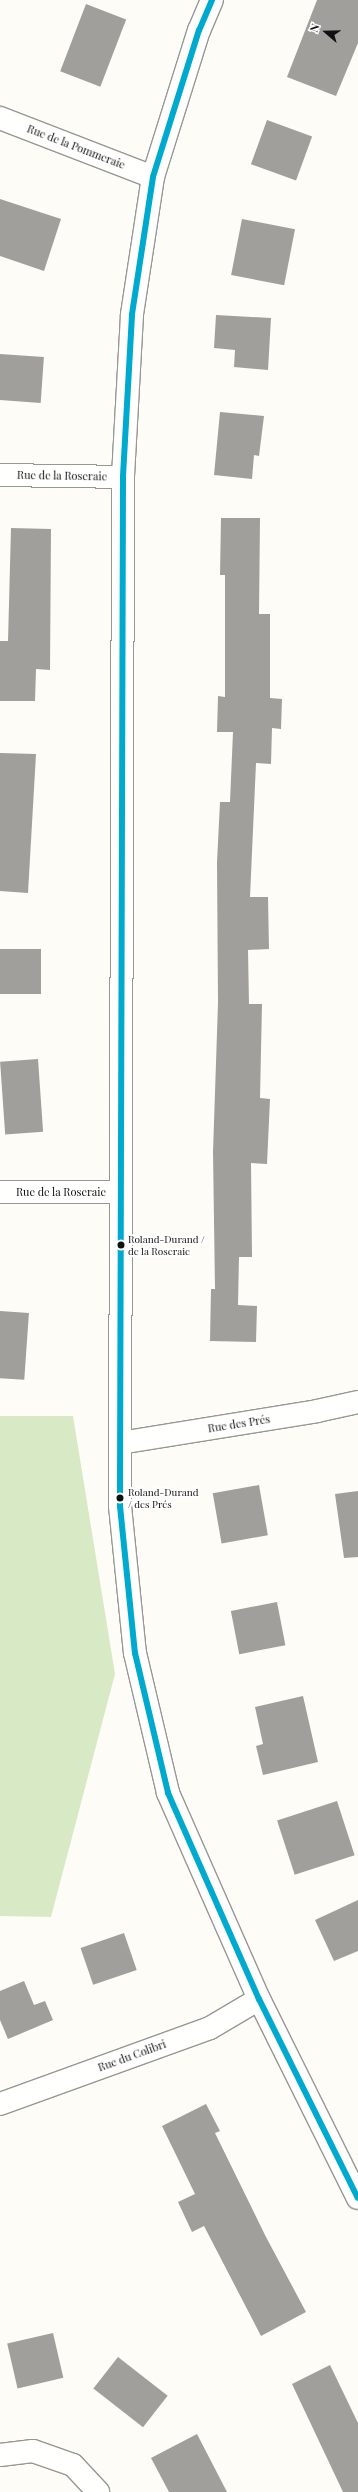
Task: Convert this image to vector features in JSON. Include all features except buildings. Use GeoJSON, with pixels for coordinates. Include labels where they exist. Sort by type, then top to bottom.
{"type":"FeatureCollection","features":[{"type":"Feature","properties":{"kind":"street"},"geometry":{"type":"LineString","coordinates":[[212,0],[199,30],[153,177],[132,315],[123,477],[120,1506],[135,1653],[168,1794],[258,1998],[358,2198]]}},
{"type":"Feature","properties":{"kind":"street","name":"Rue de la Pommeraie"},"geometry":{"type":"LineString","coordinates":[[0,118],[153,177]]}},
{"type":"Feature","properties":{"kind":"street","name":"Rue de la Roseraie"},"geometry":{"type":"LineString","coordinates":[[0,475],[123,477]]}},
{"type":"Feature","properties":{"kind":"street","name":"Rue de la Roseraie"},"geometry":{"type":"LineString","coordinates":[[0,1192],[121,1192]]}},
{"type":"Feature","properties":{"kind":"street","name":"Rue des Prés"},"geometry":{"type":"LineString","coordinates":[[120,1443],[317,1411],[358,1402]]}},
{"type":"Feature","properties":{"kind":"street","name":"Rue du Colibri"},"geometry":{"type":"LineString","coordinates":[[0,2104],[210,2028],[258,1998]]}},
{"type":"Feature","properties":{"kind":"street"},"geometry":{"type":"LineString","coordinates":[[0,2455],[33,2450],[73,2465],[98,2492]]}},
{"type":"Feature","properties":{"kind":"green space"},"geometry":{"type":"Polygon","coordinates":[[[0,1416],[73,1416],[115,1674],[51,1917],[0,1916],[0,1416]]]}},
{"type":"Feature","properties":{"kind":"transit line"},"geometry":{"type":"LineString","coordinates":[[212,0],[199,30],[153,177],[132,315],[123,477],[120,1506],[135,1653],[168,1793],[259,1999],[358,2198]]}},
{"type":"Feature","properties":{"kind":"place","name":"Roland-Durand / de la Roseraie"},"geometry":{"type":"Point","coordinates":[121,1245]}},
{"type":"Feature","properties":{"kind":"place","name":"Roland-Durand / des Prés"},"geometry":{"type":"Point","coordinates":[120,1498]}}]}
